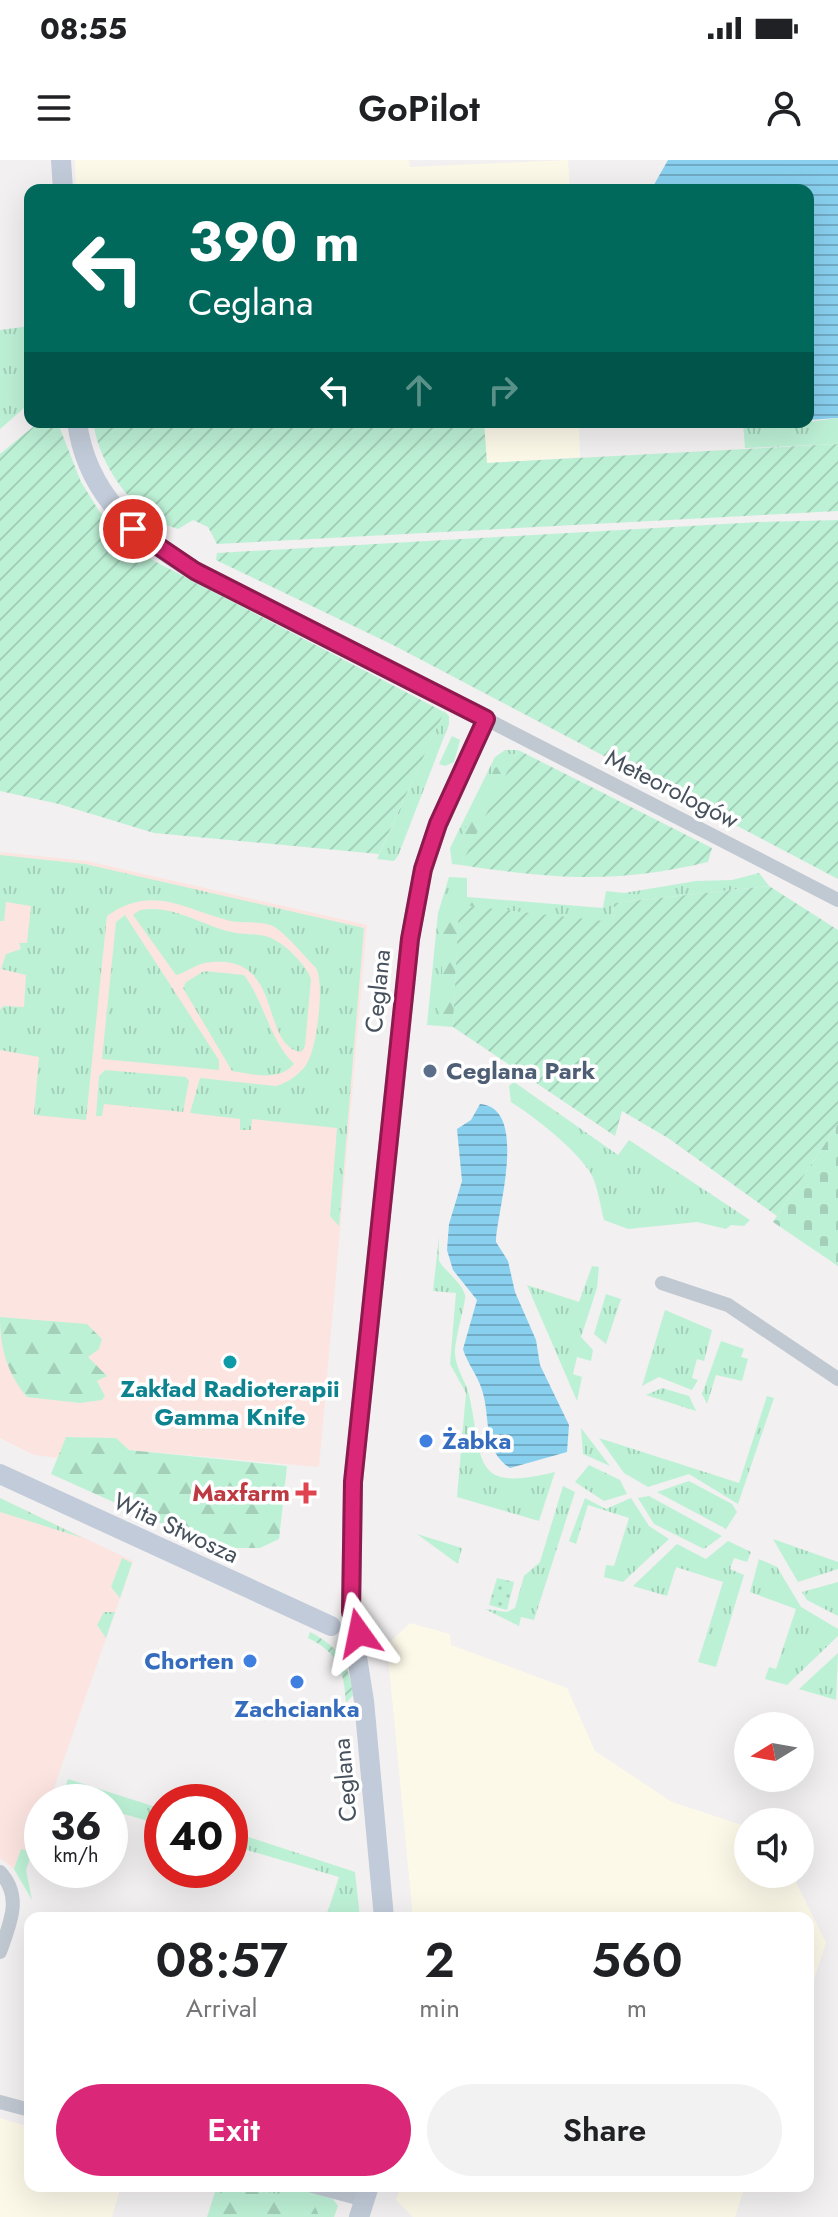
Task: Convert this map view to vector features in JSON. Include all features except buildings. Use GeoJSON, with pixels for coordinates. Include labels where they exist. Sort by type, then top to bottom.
{"type":"FeatureCollection","features":[{"type":"Feature","properties":{"kind":"street"},"geometry":{"type":"LineString","coordinates":[[61,160],[63,184]]}},
{"type":"Feature","properties":{"kind":"street"},"geometry":{"type":"LineString","coordinates":[[78,428],[82,448],[113,507],[154,546],[195,571],[486,719]]}},
{"type":"Feature","properties":{"kind":"street","name":"Meteorologów"},"geometry":{"type":"LineString","coordinates":[[486,719],[838,900]]}},
{"type":"Feature","properties":{"kind":"street","name":"Ceglana"},"geometry":{"type":"LineString","coordinates":[[351,1612],[353,1482],[410,939],[423,869],[438,824],[486,719]]}},
{"type":"Feature","properties":{"kind":"street"},"geometry":{"type":"LineString","coordinates":[[662,1283],[728,1305],[838,1379]]}},
{"type":"Feature","properties":{"kind":"street","name":"Wita Stwosza"},"geometry":{"type":"LineString","coordinates":[[0,1474],[331,1626]]}},
{"type":"Feature","properties":{"kind":"street"},"geometry":{"type":"LineString","coordinates":[[351,1612],[361,1623],[354,1638],[339,1640],[331,1626],[337,1614],[351,1612]]}},
{"type":"Feature","properties":{"kind":"street","name":"Ceglana"},"geometry":{"type":"LineString","coordinates":[[354,1638],[383,1912]]}},
{"type":"Feature","properties":{"kind":"street"},"geometry":{"type":"LineString","coordinates":[[0,1872],[12,1889],[14,1904],[0,1952]]}},
{"type":"Feature","properties":{"kind":"street"},"geometry":{"type":"LineString","coordinates":[[0,2102],[24,2108]]}},
{"type":"Feature","properties":{"kind":"street"},"geometry":{"type":"LineString","coordinates":[[333,2192],[364,2201]]}},
{"type":"Feature","properties":{"kind":"shaded area"},"geometry":{"type":"Polygon","coordinates":[[[75,160],[409,160],[410,167],[568,160],[570,184],[76,184],[75,160]]]}},
{"type":"Feature","properties":{"kind":"shaded area"},"geometry":{"type":"Polygon","coordinates":[[[484,428],[579,428],[580,457],[487,463],[484,428]]]}},
{"type":"Feature","properties":{"kind":"shaded area"},"geometry":{"type":"Polygon","coordinates":[[[0,852],[87,861],[367,925],[319,1467],[129,1450],[115,1438],[67,1437],[59,1458],[34,1455],[0,1438],[0,852]]]}},
{"type":"Feature","properties":{"kind":"shaded area"},"geometry":{"type":"Polygon","coordinates":[[[0,1498],[133,1561],[55,1784],[24,1784],[24,1870],[14,1869],[0,1858],[0,1498]]]}},
{"type":"Feature","properties":{"kind":"shaded area"},"geometry":{"type":"Polygon","coordinates":[[[410,1623],[450,1634],[451,1645],[567,1688],[595,1751],[672,1802],[734,1822],[734,1888],[799,1888],[811,1912],[412,1912],[387,1645],[410,1623]]]}},
{"type":"Feature","properties":{"kind":"shaded area"},"geometry":{"type":"Polygon","coordinates":[[[814,1919],[826,1943],[814,1979],[814,1919]]]}},
{"type":"Feature","properties":{"kind":"shaded area"},"geometry":{"type":"Polygon","coordinates":[[[0,2118],[24,2125],[24,2192],[119,2192],[112,2217],[0,2217],[0,2118]]]}},
{"type":"Feature","properties":{"kind":"shaded area"},"geometry":{"type":"Polygon","coordinates":[[[399,2192],[743,2192],[735,2217],[413,2217],[396,2200],[399,2192]]]}},
{"type":"Feature","properties":{"kind":"green space"},"geometry":{"type":"Polygon","coordinates":[[[24,327],[24,408],[0,429],[0,330],[24,327]]]}},
{"type":"Feature","properties":{"kind":"green space"},"geometry":{"type":"Polygon","coordinates":[[[838,418],[838,444],[745,448],[743,428],[814,428],[814,421],[838,418]]]}},
{"type":"Feature","properties":{"kind":"green space"},"geometry":{"type":"Polygon","coordinates":[[[32,428],[60,428],[81,482],[99,511],[141,554],[444,712],[379,854],[154,833],[59,804],[0,791],[0,454],[32,428]]]}},
{"type":"Feature","properties":{"kind":"green space"},"geometry":{"type":"Polygon","coordinates":[[[94,428],[484,428],[487,463],[838,444],[838,511],[217,544],[208,527],[193,520],[178,529],[147,513],[111,472],[94,428]]]}},
{"type":"Feature","properties":{"kind":"green space"},"geometry":{"type":"Polygon","coordinates":[[[838,520],[838,879],[393,645],[216,560],[217,553],[838,520]]]}},
{"type":"Feature","properties":{"kind":"green space"},"geometry":{"type":"Polygon","coordinates":[[[444,711],[449,716],[449,724],[398,856],[394,861],[377,859],[444,711]]]}},
{"type":"Feature","properties":{"kind":"green space"},"geometry":{"type":"Polygon","coordinates":[[[452,736],[460,740],[454,762],[445,766],[439,764],[452,736]]]}},
{"type":"Feature","properties":{"kind":"green space"},"geometry":{"type":"Polygon","coordinates":[[[505,750],[518,750],[461,865],[452,864],[450,848],[495,757],[505,750]]]}},
{"type":"Feature","properties":{"kind":"green space"},"geometry":{"type":"Polygon","coordinates":[[[518,750],[712,848],[708,862],[643,874],[585,877],[526,874],[461,865],[518,750]]]}},
{"type":"Feature","properties":{"kind":"green space"},"geometry":{"type":"Polygon","coordinates":[[[504,763],[511,765],[466,856],[460,847],[461,836],[495,768],[504,763]]]}},
{"type":"Feature","properties":{"kind":"green space"},"geometry":{"type":"Polygon","coordinates":[[[0,855],[85,864],[364,928],[339,1226],[330,1216],[337,1128],[252,1119],[251,1130],[240,1130],[240,1119],[190,1113],[200,1078],[276,1086],[303,1069],[310,1057],[318,1016],[320,987],[316,968],[271,925],[233,921],[182,905],[153,900],[123,907],[107,916],[86,1120],[34,1115],[39,1057],[0,1050],[0,1010],[3,1006],[24,1007],[26,975],[1,969],[6,954],[21,949],[19,943],[27,943],[31,906],[6,902],[4,921],[0,921],[0,855]]]}},
{"type":"Feature","properties":{"kind":"green space"},"geometry":{"type":"Polygon","coordinates":[[[759,873],[769,886],[614,903],[613,923],[459,905],[453,1027],[427,1025],[438,913],[449,877],[467,878],[467,897],[603,908],[606,891],[624,893],[696,881],[732,880],[759,873]]]}},
{"type":"Feature","properties":{"kind":"green space"},"geometry":{"type":"Polygon","coordinates":[[[769,886],[838,930],[838,1124],[777,1216],[668,1138],[622,1111],[615,1136],[453,1027],[459,905],[613,922],[614,903],[769,886]]]}},
{"type":"Feature","properties":{"kind":"green space"},"geometry":{"type":"Polygon","coordinates":[[[453,898],[493,904],[499,910],[459,905],[453,1027],[437,1009],[437,999],[442,984],[439,927],[445,906],[453,898]]]}},
{"type":"Feature","properties":{"kind":"green space"},"geometry":{"type":"Polygon","coordinates":[[[140,910],[165,910],[224,930],[269,937],[290,951],[311,979],[305,1046],[301,1052],[288,1046],[279,1033],[260,984],[248,970],[231,963],[205,963],[176,975],[133,915],[140,910]]]}},
{"type":"Feature","properties":{"kind":"green space"},"geometry":{"type":"Polygon","coordinates":[[[125,915],[219,1060],[219,1070],[102,1059],[116,922],[125,915]]]}},
{"type":"Feature","properties":{"kind":"green space"},"geometry":{"type":"Polygon","coordinates":[[[204,971],[244,975],[279,1043],[294,1064],[288,1070],[273,1075],[232,1071],[183,988],[186,982],[204,971]]]}},
{"type":"Feature","properties":{"kind":"green space"},"geometry":{"type":"Polygon","coordinates":[[[105,1070],[186,1077],[189,1081],[183,1112],[104,1104],[102,1116],[96,1116],[99,1076],[105,1070]]]}},
{"type":"Feature","properties":{"kind":"green space"},"geometry":{"type":"Polygon","coordinates":[[[514,1082],[618,1155],[629,1140],[750,1220],[744,1226],[731,1225],[726,1229],[697,1222],[628,1229],[604,1220],[590,1172],[554,1134],[511,1102],[509,1086],[514,1082]]]}},
{"type":"Feature","properties":{"kind":"green space"},"geometry":{"type":"Polygon","coordinates":[[[838,1124],[838,1266],[773,1222],[838,1124]]]}},
{"type":"Feature","properties":{"kind":"green space"},"geometry":{"type":"Polygon","coordinates":[[[439,1237],[439,1261],[465,1295],[455,1354],[469,1395],[480,1454],[494,1474],[508,1478],[555,1472],[539,1521],[457,1497],[466,1393],[450,1364],[456,1293],[433,1291],[439,1237]]]}},
{"type":"Feature","properties":{"kind":"green space"},"geometry":{"type":"Polygon","coordinates":[[[592,1266],[599,1267],[597,1288],[581,1337],[593,1350],[591,1361],[577,1357],[573,1374],[582,1377],[577,1401],[527,1285],[579,1302],[592,1266]]]}},
{"type":"Feature","properties":{"kind":"green space"},"geometry":{"type":"Polygon","coordinates":[[[606,1294],[621,1299],[606,1344],[594,1334],[606,1294]]]}},
{"type":"Feature","properties":{"kind":"green space"},"geometry":{"type":"Polygon","coordinates":[[[665,1310],[712,1330],[704,1361],[697,1359],[692,1378],[698,1380],[692,1390],[659,1377],[642,1386],[665,1310]]]}},
{"type":"Feature","properties":{"kind":"green space"},"geometry":{"type":"Polygon","coordinates":[[[0,1317],[87,1324],[102,1339],[99,1349],[88,1357],[107,1376],[97,1381],[105,1396],[102,1400],[80,1403],[27,1397],[14,1379],[6,1360],[0,1317]]]}},
{"type":"Feature","properties":{"kind":"green space"},"geometry":{"type":"Polygon","coordinates":[[[721,1341],[744,1349],[741,1357],[748,1359],[742,1381],[716,1375],[707,1404],[702,1394],[721,1341]]]}},
{"type":"Feature","properties":{"kind":"green space"},"geometry":{"type":"Polygon","coordinates":[[[662,1388],[689,1396],[696,1411],[646,1395],[662,1388]]]}},
{"type":"Feature","properties":{"kind":"green space"},"geometry":{"type":"Polygon","coordinates":[[[767,1396],[774,1398],[738,1504],[689,1474],[648,1487],[624,1473],[599,1438],[739,1483],[767,1396]]]}},
{"type":"Feature","properties":{"kind":"green space"},"geometry":{"type":"Polygon","coordinates":[[[581,1428],[610,1466],[583,1454],[581,1428]]]}},
{"type":"Feature","properties":{"kind":"green space"},"geometry":{"type":"Polygon","coordinates":[[[66,1437],[116,1438],[129,1450],[287,1466],[279,1539],[260,1548],[216,1548],[51,1474],[66,1437]]]}},
{"type":"Feature","properties":{"kind":"green space"},"geometry":{"type":"Polygon","coordinates":[[[589,1465],[620,1480],[627,1494],[604,1501],[575,1482],[589,1465]]]}},
{"type":"Feature","properties":{"kind":"green space"},"geometry":{"type":"Polygon","coordinates":[[[689,1481],[732,1504],[737,1512],[726,1529],[657,1492],[689,1481]]]}},
{"type":"Feature","properties":{"kind":"green space"},"geometry":{"type":"Polygon","coordinates":[[[563,1486],[575,1492],[534,1620],[521,1617],[519,1626],[485,1609],[507,1612],[515,1608],[524,1576],[540,1562],[563,1486]]]}},
{"type":"Feature","properties":{"kind":"green space"},"geometry":{"type":"Polygon","coordinates":[[[649,1496],[722,1536],[704,1549],[654,1524],[638,1498],[649,1496]]]}},
{"type":"Feature","properties":{"kind":"green space"},"geometry":{"type":"Polygon","coordinates":[[[0,1498],[83,1538],[0,1512],[0,1498]]]}},
{"type":"Feature","properties":{"kind":"green space"},"geometry":{"type":"Polygon","coordinates":[[[585,1498],[606,1509],[631,1498],[649,1526],[669,1539],[623,1582],[604,1577],[606,1565],[614,1566],[629,1518],[588,1505],[576,1544],[569,1541],[585,1498]]]}},
{"type":"Feature","properties":{"kind":"green space"},"geometry":{"type":"Polygon","coordinates":[[[417,1534],[462,1548],[458,1564],[417,1534]]]}},
{"type":"Feature","properties":{"kind":"green space"},"geometry":{"type":"Polygon","coordinates":[[[773,1539],[838,1562],[838,1569],[798,1582],[773,1539]]]}},
{"type":"Feature","properties":{"kind":"green space"},"geometry":{"type":"Polygon","coordinates":[[[728,1541],[751,1552],[747,1562],[734,1558],[730,1569],[744,1575],[716,1667],[698,1662],[723,1582],[676,1567],[667,1596],[633,1586],[677,1544],[706,1559],[728,1541]]]}},
{"type":"Feature","properties":{"kind":"green space"},"geometry":{"type":"Polygon","coordinates":[[[122,1558],[132,1563],[120,1598],[111,1587],[122,1558]]]}},
{"type":"Feature","properties":{"kind":"green space"},"geometry":{"type":"Polygon","coordinates":[[[759,1559],[777,1567],[801,1607],[838,1629],[838,1636],[787,1685],[765,1679],[769,1667],[776,1669],[796,1609],[750,1592],[759,1559]]]}},
{"type":"Feature","properties":{"kind":"green space"},"geometry":{"type":"Polygon","coordinates":[[[497,1578],[514,1582],[507,1610],[489,1605],[497,1578]]]}},
{"type":"Feature","properties":{"kind":"green space"},"geometry":{"type":"Polygon","coordinates":[[[838,1582],[838,1616],[807,1600],[802,1592],[838,1582]]]}},
{"type":"Feature","properties":{"kind":"green space"},"geometry":{"type":"Polygon","coordinates":[[[104,1612],[115,1612],[106,1638],[97,1625],[104,1612]]]}},
{"type":"Feature","properties":{"kind":"green space"},"geometry":{"type":"Polygon","coordinates":[[[310,1632],[341,1657],[349,1674],[353,1695],[346,1703],[344,1681],[338,1664],[327,1650],[308,1638],[310,1632]]]}},
{"type":"Feature","properties":{"kind":"green space"},"geometry":{"type":"Polygon","coordinates":[[[838,1653],[836,1700],[799,1689],[838,1653]]]}},
{"type":"Feature","properties":{"kind":"green space"},"geometry":{"type":"Polygon","coordinates":[[[68,1779],[84,1784],[66,1784],[68,1779]]]}},
{"type":"Feature","properties":{"kind":"green space"},"geometry":{"type":"Polygon","coordinates":[[[128,1798],[144,1803],[144,1820],[128,1815],[128,1798]]]}},
{"type":"Feature","properties":{"kind":"green space"},"geometry":{"type":"Polygon","coordinates":[[[248,1837],[355,1872],[359,1912],[328,1912],[339,1877],[248,1850],[248,1837]]]}},
{"type":"Feature","properties":{"kind":"green space"},"geometry":{"type":"Polygon","coordinates":[[[21,1849],[24,1850],[24,1886],[14,1869],[21,1849]]]}},
{"type":"Feature","properties":{"kind":"green space"},"geometry":{"type":"Polygon","coordinates":[[[215,2192],[308,2192],[333,2199],[338,2206],[334,2217],[207,2217],[215,2192]]]}},
{"type":"Feature","properties":{"kind":"green space"},"geometry":{"type":"Polygon","coordinates":[[[222,2192],[267,2192],[302,2196],[312,2202],[319,2217],[217,2217],[222,2192]]]}},
{"type":"Feature","properties":{"kind":"water"},"geometry":{"type":"Polygon","coordinates":[[[668,160],[838,160],[838,418],[814,420],[814,184],[654,184],[668,160]]]}},
{"type":"Feature","properties":{"kind":"water"},"geometry":{"type":"Polygon","coordinates":[[[480,1104],[495,1110],[504,1123],[507,1142],[507,1164],[496,1242],[508,1261],[515,1292],[536,1340],[540,1365],[569,1425],[567,1452],[510,1468],[501,1461],[491,1443],[485,1400],[463,1349],[477,1300],[453,1270],[447,1250],[449,1224],[462,1181],[457,1129],[471,1120],[480,1104]]]}},
{"type":"Feature","properties":{"kind":"place","name":"Ceglana Park"},"geometry":{"type":"Point","coordinates":[430,1071]}},
{"type":"Feature","properties":{"kind":"place","name":"Zakład Radioterapii Gamma Knife"},"geometry":{"type":"Point","coordinates":[230,1362]}},
{"type":"Feature","properties":{"kind":"place","name":"Żabka"},"geometry":{"type":"Point","coordinates":[426,1441]}},
{"type":"Feature","properties":{"kind":"place","name":"Maxfarm"},"geometry":{"type":"Point","coordinates":[306,1493]}},
{"type":"Feature","properties":{"kind":"place","name":"Chorten"},"geometry":{"type":"Point","coordinates":[250,1661]}},
{"type":"Feature","properties":{"kind":"place","name":"Zachcianka"},"geometry":{"type":"Point","coordinates":[297,1682]}},
{"type":"Feature","properties":{"kind":"route"},"geometry":{"type":"LineString","coordinates":[[133,529],[195,571],[486,719],[438,824],[423,869],[410,939],[353,1482],[351,1612],[361,1623],[359,1633]]}}]}
